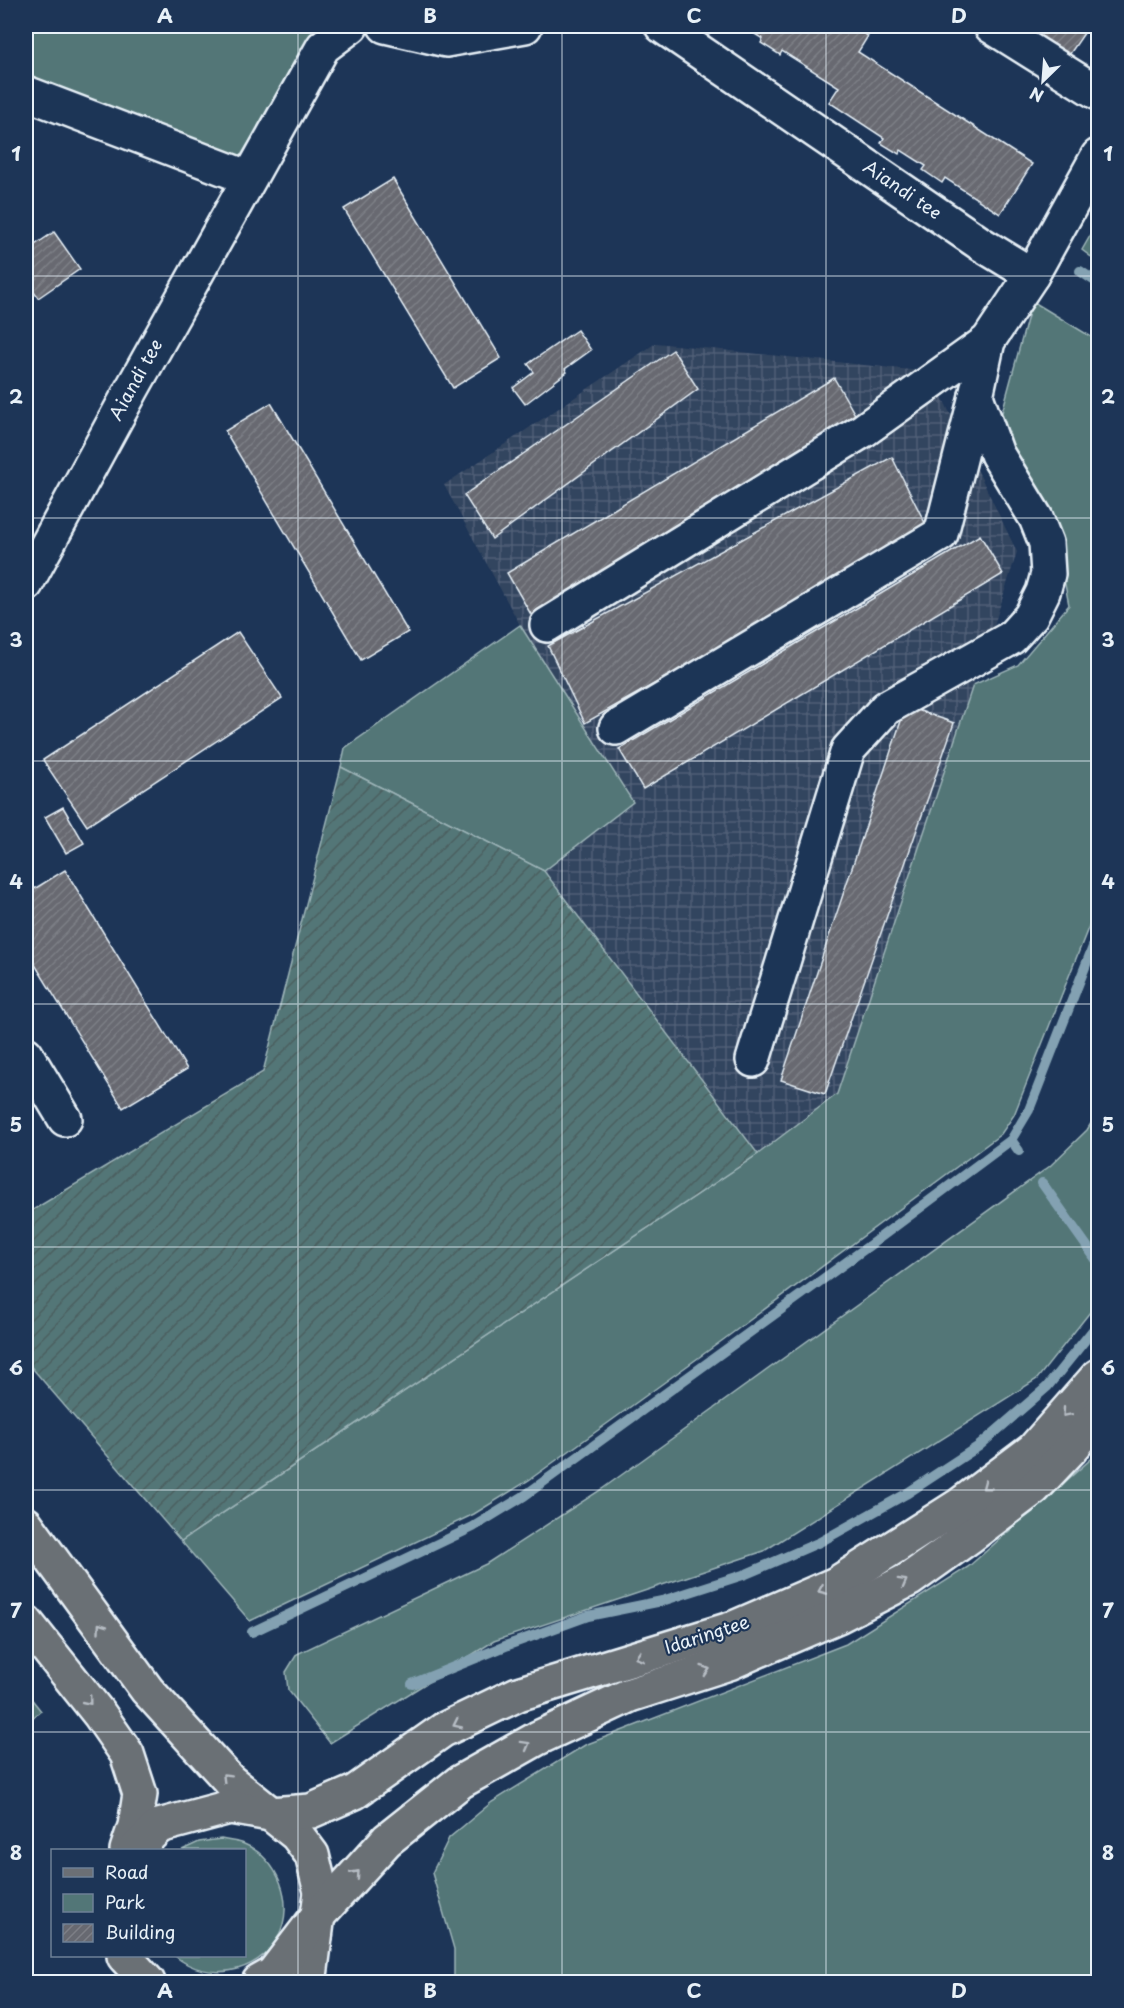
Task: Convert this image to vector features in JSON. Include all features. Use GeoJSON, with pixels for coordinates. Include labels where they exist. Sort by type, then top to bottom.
{"type":"FeatureCollection","features":[{"type":"Feature","properties":{"kind":"main road","name":"Idaringtee"},"geometry":{"type":"LineString","coordinates":[[270,1814],[310,1811],[355,1792],[443,1730],[518,1694],[734,1628],[836,1584],[960,1505],[1033,1450],[1098,1376]]}},
{"type":"Feature","properties":{"kind":"main road","name":"Idaringtee"},"geometry":{"type":"LineString","coordinates":[[259,1983],[273,1974],[316,1918],[387,1840],[460,1782],[538,1738],[630,1695],[729,1663],[838,1617],[910,1579],[1034,1488],[1098,1417]]}},
{"type":"Feature","properties":{"kind":"main road"},"geometry":{"type":"LineString","coordinates":[[26,1524],[147,1690],[230,1781],[297,1835],[312,1855],[321,1892],[316,1918],[311,1983]]}},
{"type":"Feature","properties":{"kind":"main road"},"geometry":{"type":"LineString","coordinates":[[26,1622],[100,1715],[127,1754],[140,1794],[135,1826],[128,1849]]}},
{"type":"Feature","properties":{"kind":"main road"},"geometry":{"type":"LineString","coordinates":[[137,1849],[159,1826],[193,1816],[230,1807],[270,1814]]}},
{"type":"Feature","properties":{"kind":"main road"},"geometry":{"type":"LineString","coordinates":[[125,1957],[148,1982]]}},
{"type":"Feature","properties":{"kind":"street","name":"Aiandi tee"},"geometry":{"type":"LineString","coordinates":[[26,584],[132,388],[323,47],[351,26]]}},
{"type":"Feature","properties":{"kind":"street"},"geometry":{"type":"LineString","coordinates":[[385,26],[446,40],[525,26]]}},
{"type":"Feature","properties":{"kind":"street","name":"Aiandi tee"},"geometry":{"type":"LineString","coordinates":[[662,26],[981,244],[1032,275]]}},
{"type":"Feature","properties":{"kind":"street"},"geometry":{"type":"LineString","coordinates":[[991,26],[1098,93]]}},
{"type":"Feature","properties":{"kind":"street"},"geometry":{"type":"LineString","coordinates":[[26,93],[249,178]]}},
{"type":"Feature","properties":{"kind":"street"},"geometry":{"type":"LineString","coordinates":[[548,625],[864,430],[988,341],[1032,275],[1098,156]]}},
{"type":"Feature","properties":{"kind":"street"},"geometry":{"type":"LineString","coordinates":[[616,728],[941,534],[988,341]]}},
{"type":"Feature","properties":{"kind":"street"},"geometry":{"type":"LineString","coordinates":[[753,1060],[848,750],[886,708],[1011,638],[1031,616],[1043,592],[1048,574],[1046,543],[1036,518],[997,454],[976,396]]}},
{"type":"Feature","properties":{"kind":"street"},"geometry":{"type":"LineString","coordinates":[[26,1054],[65,1119]]}},
{"type":"Feature","properties":{"kind":"shaded area"},"geometry":{"type":"Polygon","coordinates":[[[656,343],[930,372],[1017,552],[837,1094],[758,1154],[544,871],[633,802],[520,625],[444,485],[656,343]]]}},
{"type":"Feature","properties":{"kind":"green space"},"geometry":{"type":"Polygon","coordinates":[[[26,26],[320,26],[240,157],[26,83],[26,26]]]}},
{"type":"Feature","properties":{"kind":"green space"},"geometry":{"type":"Polygon","coordinates":[[[1098,222],[1098,262],[1082,250],[1098,222]]]}},
{"type":"Feature","properties":{"kind":"green space"},"geometry":{"type":"Polygon","coordinates":[[[1032,301],[1098,341],[1098,903],[1014,1115],[1001,1134],[529,1480],[474,1514],[250,1621],[181,1541],[758,1154],[837,1094],[973,685],[1018,665],[1069,605],[1050,508],[1010,450],[1000,420],[1032,301]]]}},
{"type":"Feature","properties":{"kind":"green space"},"geometry":{"type":"Polygon","coordinates":[[[520,625],[633,802],[544,871],[341,767],[345,748],[520,625]]]}},
{"type":"Feature","properties":{"kind":"green space"},"geometry":{"type":"Polygon","coordinates":[[[341,767],[544,871],[758,1154],[181,1541],[26,1361],[26,1214],[263,1072],[341,767]]]}},
{"type":"Feature","properties":{"kind":"green space"},"geometry":{"type":"Polygon","coordinates":[[[1098,1112],[1098,1302],[1037,1379],[764,1551],[494,1641],[330,1743],[288,1690],[286,1672],[297,1654],[486,1564],[602,1489],[1050,1166],[1087,1130],[1098,1112]]]}},
{"type":"Feature","properties":{"kind":"green space"},"geometry":{"type":"Polygon","coordinates":[[[1098,1453],[1098,1982],[454,1982],[454,1949],[432,1873],[449,1838],[492,1802],[585,1745],[846,1644],[968,1567],[1098,1453]]]}},
{"type":"Feature","properties":{"kind":"green space"},"geometry":{"type":"Polygon","coordinates":[[[26,1692],[41,1711],[26,1723],[26,1692]]]}},
{"type":"Feature","properties":{"kind":"green space"},"geometry":{"type":"Polygon","coordinates":[[[221,1839],[244,1844],[266,1860],[280,1883],[285,1910],[278,1937],[269,1950],[245,1966],[216,1972],[202,1970],[177,1957],[246,1957],[246,1849],[184,1849],[199,1842],[221,1839]]]}},
{"type":"Feature","properties":{"kind":"building"},"geometry":{"type":"Polygon","coordinates":[[[742,26],[852,26],[868,36],[858,52],[1032,164],[1000,214],[945,178],[942,183],[923,170],[926,166],[901,150],[899,154],[881,143],[884,138],[829,102],[839,87],[782,51],[780,55],[761,43],[763,39],[742,26]]]}},
{"type":"Feature","properties":{"kind":"building"},"geometry":{"type":"Polygon","coordinates":[[[1018,26],[1089,26],[1067,58],[1018,26]]]}},
{"type":"Feature","properties":{"kind":"building"},"geometry":{"type":"Polygon","coordinates":[[[393,179],[501,358],[453,388],[344,209],[393,179]]]}},
{"type":"Feature","properties":{"kind":"building"},"geometry":{"type":"Polygon","coordinates":[[[54,232],[80,269],[38,298],[34,292],[26,297],[26,251],[54,232]]]}},
{"type":"Feature","properties":{"kind":"building"},"geometry":{"type":"Polygon","coordinates":[[[577,330],[591,350],[565,369],[567,372],[525,404],[513,388],[534,372],[528,364],[577,330]]]}},
{"type":"Feature","properties":{"kind":"building"},"geometry":{"type":"Polygon","coordinates":[[[673,350],[698,389],[492,539],[464,495],[673,350]]]}},
{"type":"Feature","properties":{"kind":"building"},"geometry":{"type":"Polygon","coordinates":[[[834,378],[857,418],[533,618],[507,573],[834,378]]]}},
{"type":"Feature","properties":{"kind":"building"},"geometry":{"type":"Polygon","coordinates":[[[271,403],[408,632],[361,660],[225,431],[271,403]]]}},
{"type":"Feature","properties":{"kind":"building"},"geometry":{"type":"Polygon","coordinates":[[[892,457],[928,529],[585,723],[548,646],[892,457]]]}},
{"type":"Feature","properties":{"kind":"building"},"geometry":{"type":"Polygon","coordinates":[[[980,535],[1003,574],[643,789],[619,749],[980,535]]]}},
{"type":"Feature","properties":{"kind":"building"},"geometry":{"type":"Polygon","coordinates":[[[238,632],[282,698],[87,826],[43,760],[238,632]]]}},
{"type":"Feature","properties":{"kind":"building"},"geometry":{"type":"Polygon","coordinates":[[[906,706],[954,723],[825,1094],[781,1080],[906,706]]]}},
{"type":"Feature","properties":{"kind":"building"},"geometry":{"type":"Polygon","coordinates":[[[63,807],[84,843],[66,853],[45,817],[63,807]]]}},
{"type":"Feature","properties":{"kind":"building"},"geometry":{"type":"Polygon","coordinates":[[[65,870],[187,1069],[123,1108],[26,950],[26,894],[65,870]]]}},
{"type":"Feature","properties":{"kind":"waterway"},"geometry":{"type":"LineString","coordinates":[[1080,271],[1098,283]]}},
{"type":"Feature","properties":{"kind":"waterway"},"geometry":{"type":"LineString","coordinates":[[252,1632],[473,1527],[524,1496],[1011,1140],[1029,1110],[1098,934]]}},
{"type":"Feature","properties":{"kind":"waterway"},"geometry":{"type":"LineString","coordinates":[[1011,1140],[1019,1151]]}},
{"type":"Feature","properties":{"kind":"waterway"},"geometry":{"type":"LineString","coordinates":[[1042,1183],[1098,1262]]}},
{"type":"Feature","properties":{"kind":"waterway"},"geometry":{"type":"LineString","coordinates":[[412,1684],[588,1616],[662,1601],[746,1574],[820,1542],[906,1494],[979,1446],[1047,1387],[1098,1324]]}}]}
